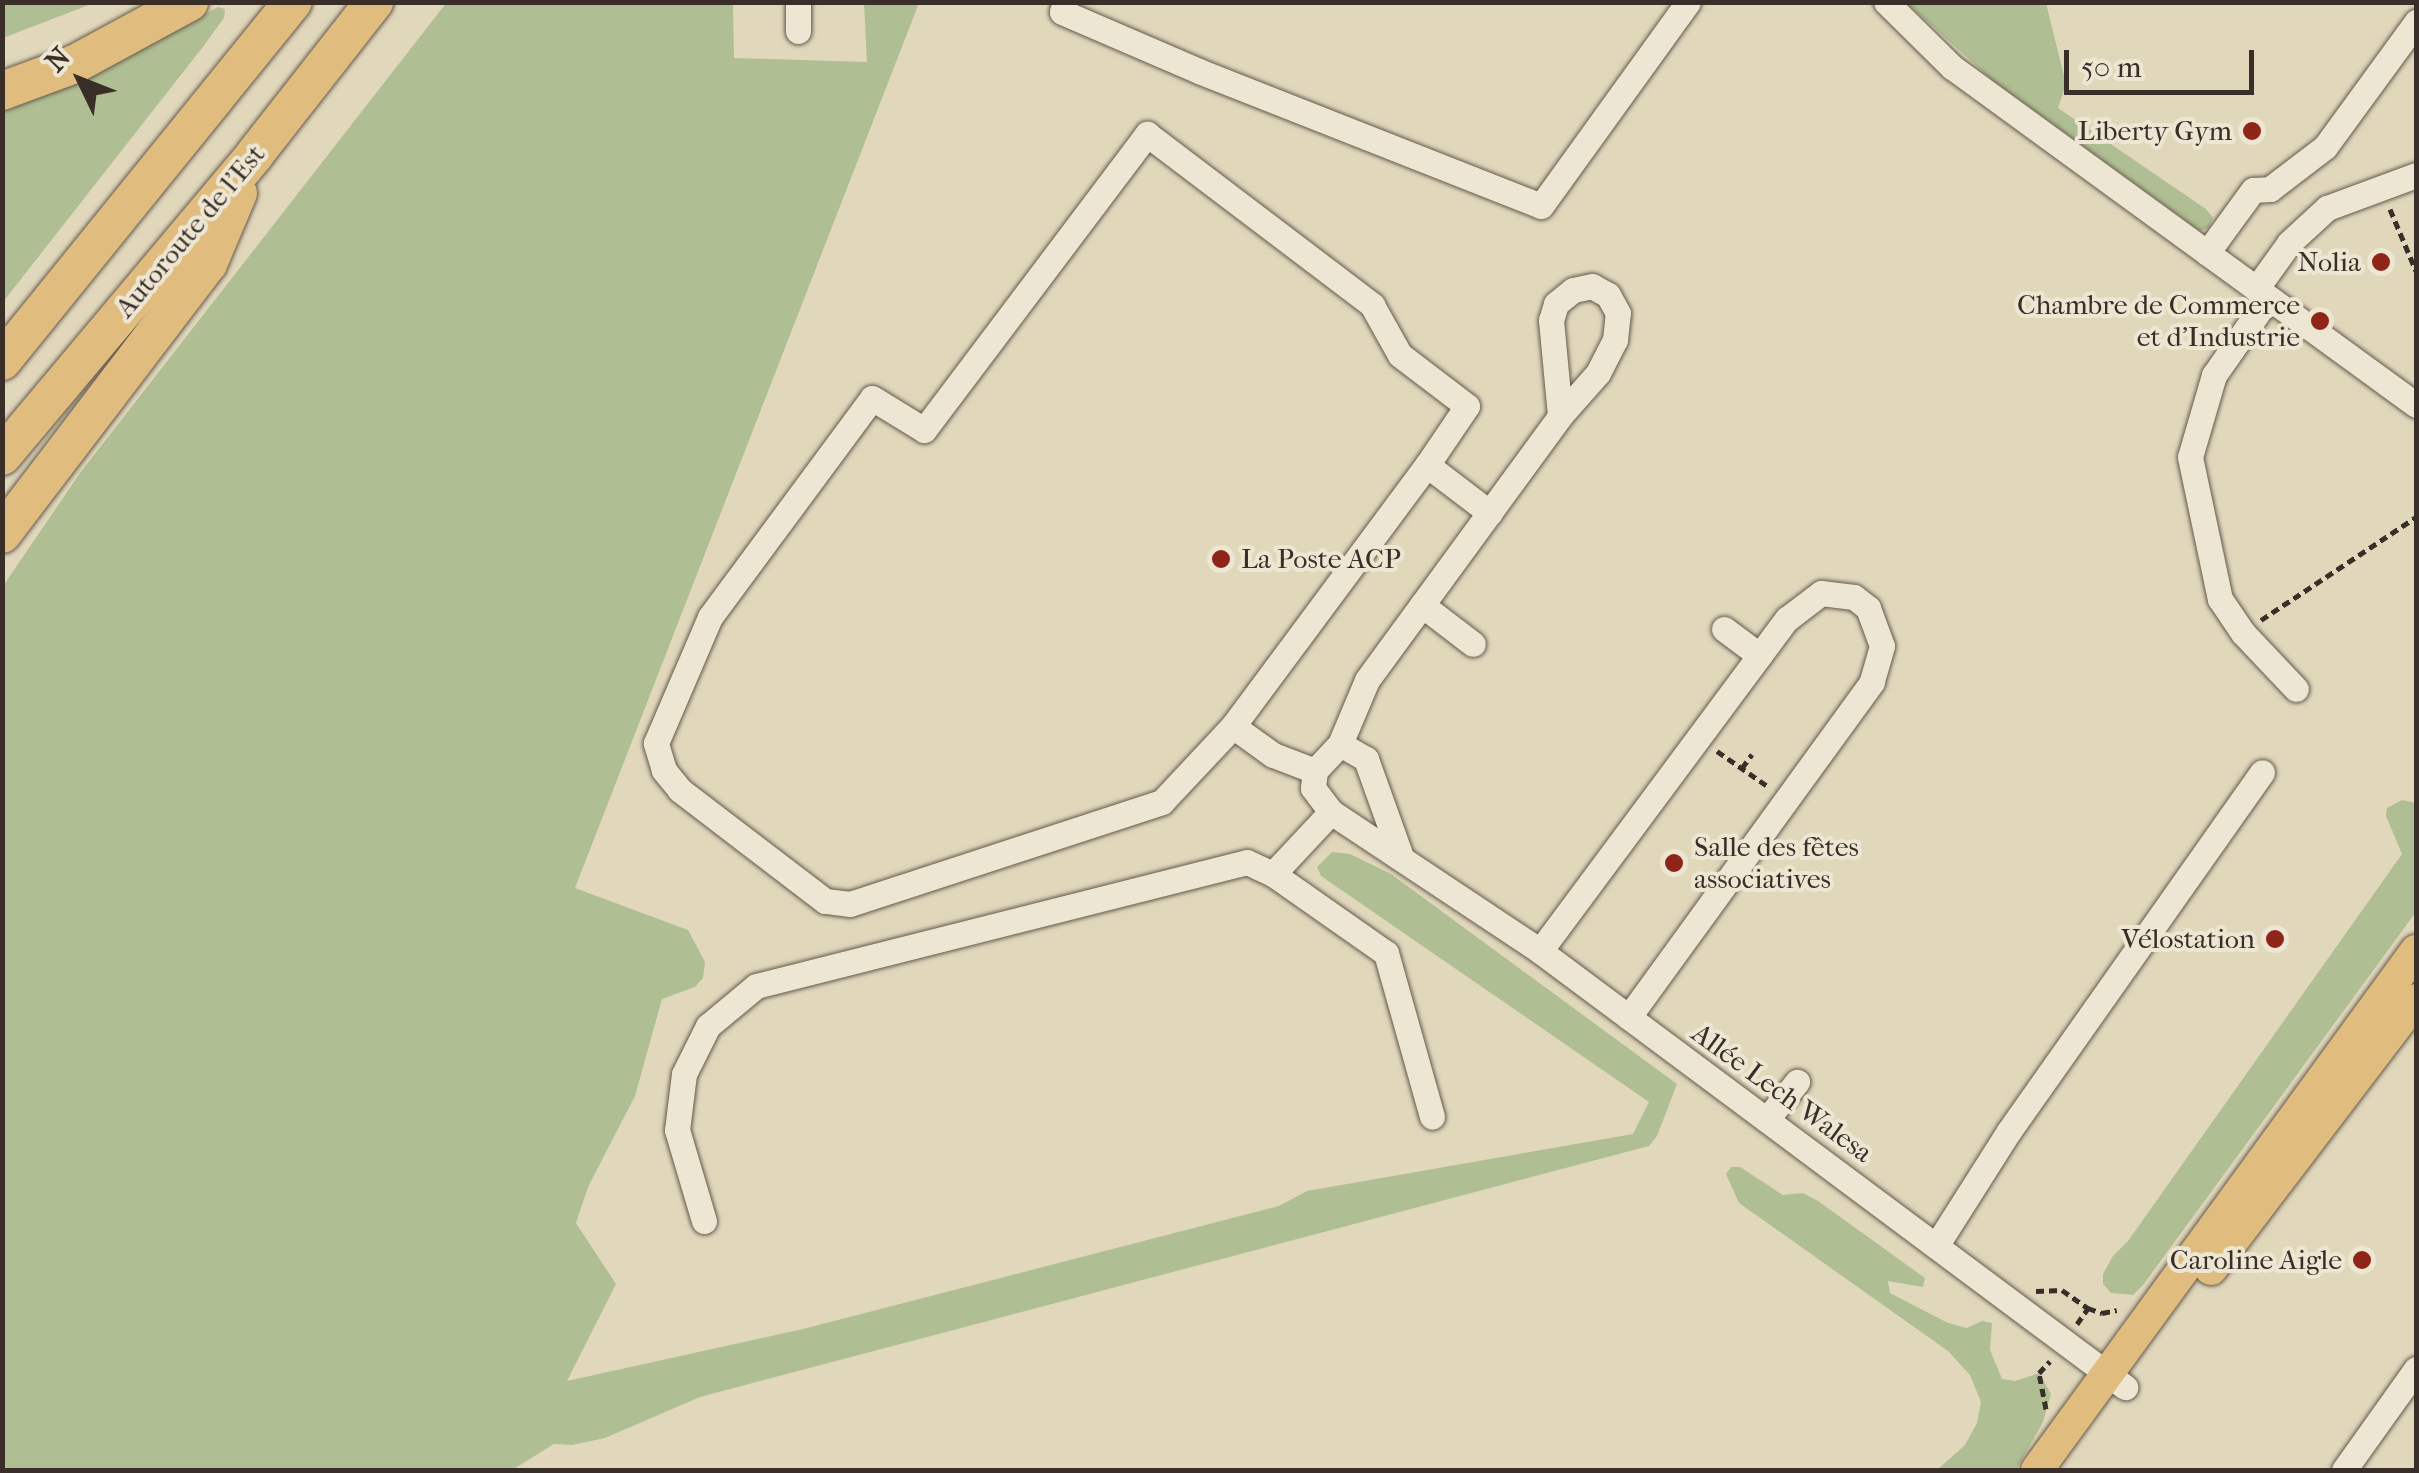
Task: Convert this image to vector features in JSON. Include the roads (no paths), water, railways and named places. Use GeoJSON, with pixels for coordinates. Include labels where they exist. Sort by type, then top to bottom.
{"type":"FeatureCollection","features":[{"type":"Feature","properties":{"kind":"highway"},"geometry":{"type":"LineString","coordinates":[[2,91],[75,64],[189,2]]}},
{"type":"Feature","properties":{"kind":"highway"},"geometry":{"type":"LineString","coordinates":[[2,361],[293,2]]}},
{"type":"Feature","properties":{"kind":"highway","name":"Autoroute de l’Est"},"geometry":{"type":"LineString","coordinates":[[2,456],[255,154],[374,2]]}},
{"type":"Feature","properties":{"kind":"highway"},"geometry":{"type":"LineString","coordinates":[[2,534],[92,411],[208,264],[255,154]]}},
{"type":"Feature","properties":{"kind":"main road"},"geometry":{"type":"LineString","coordinates":[[2064,1470],[2116,1381],[2416,951]]}},
{"type":"Feature","properties":{"kind":"main road"},"geometry":{"type":"LineString","coordinates":[[2037,1470],[2116,1381],[2416,1000]]}},
{"type":"Feature","properties":{"kind":"street"},"geometry":{"type":"LineString","coordinates":[[798,2],[798,31]]}},
{"type":"Feature","properties":{"kind":"street"},"geometry":{"type":"LineString","coordinates":[[1065,2],[1062,12],[1168,58],[1541,206],[1688,2]]}},
{"type":"Feature","properties":{"kind":"street"},"geometry":{"type":"LineString","coordinates":[[1886,2],[1952,66],[2416,405]]}},
{"type":"Feature","properties":{"kind":"street"},"geometry":{"type":"LineString","coordinates":[[2207,252],[2253,190],[2270,190],[2326,147],[2416,22]]}},
{"type":"Feature","properties":{"kind":"street"},"geometry":{"type":"LineString","coordinates":[[1147,134],[1372,305],[1400,355],[1467,406],[1426,466],[1233,726],[1162,802],[850,904],[825,901],[680,790],[664,770],[656,743],[710,617],[872,398],[924,430],[1147,134]]}},
{"type":"Feature","properties":{"kind":"street"},"geometry":{"type":"LineString","coordinates":[[2296,689],[2243,633],[2220,599],[2190,457],[2214,375],[2289,243],[2328,208],[2416,175]]}},
{"type":"Feature","properties":{"kind":"street"},"geometry":{"type":"LineString","coordinates":[[1273,874],[1331,812],[1313,788],[1315,771],[1340,744],[1367,680],[1560,416],[1598,372],[1616,340],[1618,314],[1608,296],[1592,286],[1573,290],[1556,304],[1551,320],[1560,416]]}},
{"type":"Feature","properties":{"kind":"street"},"geometry":{"type":"LineString","coordinates":[[1426,466],[1490,512]]}},
{"type":"Feature","properties":{"kind":"street"},"geometry":{"type":"LineString","coordinates":[[1540,951],[1787,618],[1820,594],[1854,597],[1868,608],[1882,646],[1872,682],[1628,1017]]}},
{"type":"Feature","properties":{"kind":"street"},"geometry":{"type":"LineString","coordinates":[[1422,605],[1473,644]]}},
{"type":"Feature","properties":{"kind":"street"},"geometry":{"type":"LineString","coordinates":[[1724,630],[1760,655]]}},
{"type":"Feature","properties":{"kind":"street"},"geometry":{"type":"LineString","coordinates":[[1233,726],[1273,755],[1315,771]]}},
{"type":"Feature","properties":{"kind":"street"},"geometry":{"type":"LineString","coordinates":[[1340,744],[1366,759],[1378,782],[1400,854]]}},
{"type":"Feature","properties":{"kind":"street"},"geometry":{"type":"LineString","coordinates":[[1936,1246],[2010,1131],[2262,772]]}},
{"type":"Feature","properties":{"kind":"street","name":"Allée Lech Walesa"},"geometry":{"type":"LineString","coordinates":[[1331,812],[1376,844],[1400,854],[1540,951],[2116,1381]]}},
{"type":"Feature","properties":{"kind":"street"},"geometry":{"type":"LineString","coordinates":[[704,1221],[677,1130],[684,1074],[708,1026],[756,986],[1247,862],[1273,874],[1386,952],[1432,1117]]}},
{"type":"Feature","properties":{"kind":"street"},"geometry":{"type":"LineString","coordinates":[[1768,1120],[1796,1082]]}},
{"type":"Feature","properties":{"kind":"street"},"geometry":{"type":"LineString","coordinates":[[2344,1470],[2416,1369]]}},
{"type":"Feature","properties":{"kind":"place","name":"Liberty Gym"},"geometry":{"type":"Point","coordinates":[2252,131]}},
{"type":"Feature","properties":{"kind":"place","name":"Nolia"},"geometry":{"type":"Point","coordinates":[2381,262]}},
{"type":"Feature","properties":{"kind":"place","name":"Chambre de Commerce et d'Industrie"},"geometry":{"type":"Point","coordinates":[2320,321]}},
{"type":"Feature","properties":{"kind":"place","name":"La Poste ACP"},"geometry":{"type":"Point","coordinates":[1221,559]}},
{"type":"Feature","properties":{"kind":"place","name":"Salle des fêtes associatives"},"geometry":{"type":"Point","coordinates":[1674,863]}},
{"type":"Feature","properties":{"kind":"place","name":"Vélostation"},"geometry":{"type":"Point","coordinates":[2275,939]}},
{"type":"Feature","properties":{"kind":"place","name":"Caroline Aigle"},"geometry":{"type":"Point","coordinates":[2362,1260]}}]}
